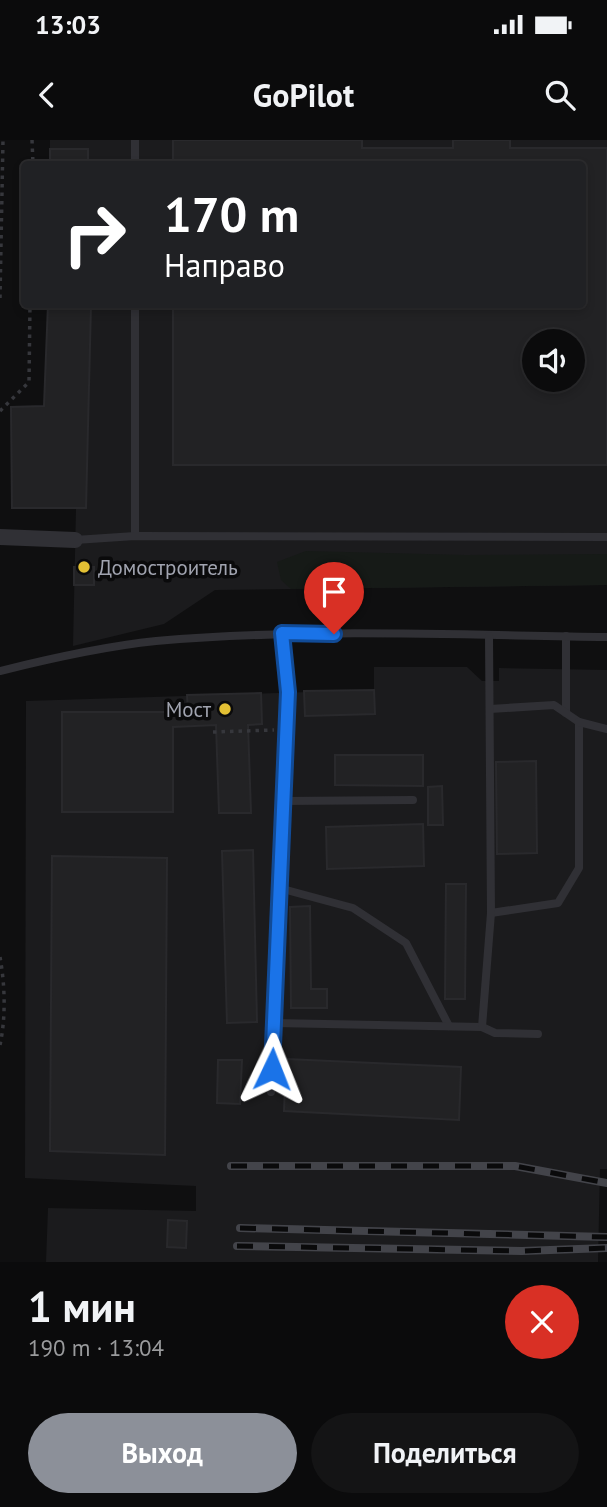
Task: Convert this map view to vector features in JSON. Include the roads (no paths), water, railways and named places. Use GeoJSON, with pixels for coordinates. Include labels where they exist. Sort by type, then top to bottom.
{"type":"FeatureCollection","features":[{"type":"Feature","properties":{"kind":"street"},"geometry":{"type":"LineString","coordinates":[[0,537],[75,540]]}},
{"type":"Feature","properties":{"kind":"lane"},"geometry":{"type":"LineString","coordinates":[[135,140],[135,161]]}},
{"type":"Feature","properties":{"kind":"lane"},"geometry":{"type":"LineString","coordinates":[[135,308],[135,536]]}},
{"type":"Feature","properties":{"kind":"lane"},"geometry":{"type":"LineString","coordinates":[[75,540],[135,536],[607,537]]}},
{"type":"Feature","properties":{"kind":"lane"},"geometry":{"type":"LineString","coordinates":[[271,1092],[288,692],[282,633]]}},
{"type":"Feature","properties":{"kind":"lane"},"geometry":{"type":"LineString","coordinates":[[0,671],[154,642],[282,633],[607,637]]}},
{"type":"Feature","properties":{"kind":"lane"},"geometry":{"type":"LineString","coordinates":[[482,1027],[491,913],[489,636]]}},
{"type":"Feature","properties":{"kind":"lane"},"geometry":{"type":"LineString","coordinates":[[566,636],[566,713]]}},
{"type":"Feature","properties":{"kind":"lane"},"geometry":{"type":"LineString","coordinates":[[490,709],[554,705],[579,722],[607,729]]}},
{"type":"Feature","properties":{"kind":"lane"},"geometry":{"type":"LineString","coordinates":[[491,913],[558,903],[579,868],[579,722]]}},
{"type":"Feature","properties":{"kind":"lane"},"geometry":{"type":"LineString","coordinates":[[283,801],[413,800]]}},
{"type":"Feature","properties":{"kind":"lane"},"geometry":{"type":"LineString","coordinates":[[279,888],[353,908],[405,943],[449,1026]]}},
{"type":"Feature","properties":{"kind":"lane"},"geometry":{"type":"LineString","coordinates":[[274,1023],[482,1027],[495,1033],[538,1034]]}},
{"type":"Feature","properties":{"kind":"railway"},"geometry":{"type":"LineString","coordinates":[[231,1166],[515,1166],[607,1183]]}},
{"type":"Feature","properties":{"kind":"railway"},"geometry":{"type":"LineString","coordinates":[[240,1228],[607,1237]]}},
{"type":"Feature","properties":{"kind":"railway"},"geometry":{"type":"LineString","coordinates":[[237,1246],[522,1251],[607,1248]]}},
{"type":"Feature","properties":{"kind":"place","name":"Домостроитель"},"geometry":{"type":"Point","coordinates":[84,567]}},
{"type":"Feature","properties":{"kind":"place","name":"Мост"},"geometry":{"type":"Point","coordinates":[225,709]}}]}
